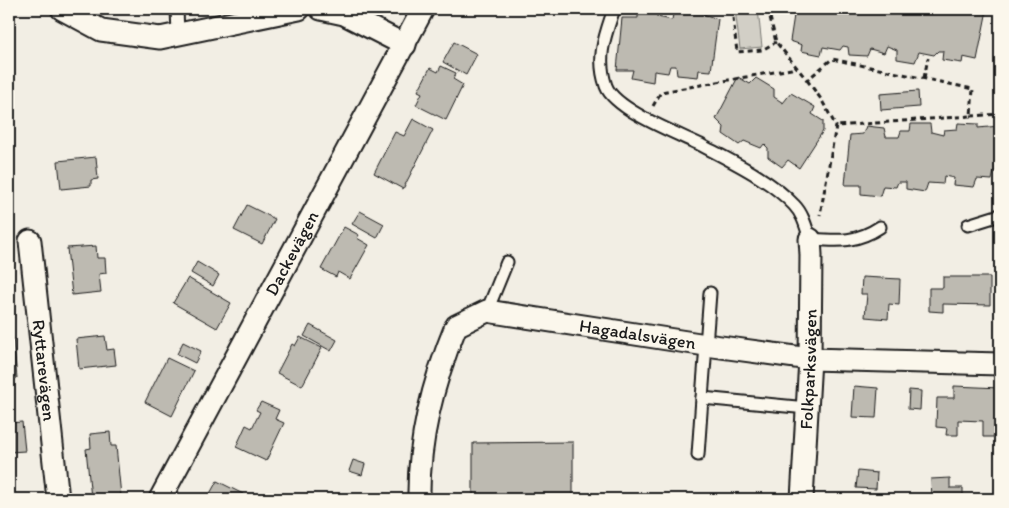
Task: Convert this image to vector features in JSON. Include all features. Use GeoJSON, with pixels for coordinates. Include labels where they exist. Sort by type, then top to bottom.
{"type":"FeatureCollection","features":[{"type":"Feature","properties":{"kind":"street"},"geometry":{"type":"LineString","coordinates":[[62,9],[101,30],[160,38],[299,9]]}},
{"type":"Feature","properties":{"kind":"street"},"geometry":{"type":"LineString","coordinates":[[321,9],[344,14],[405,45]]}},
{"type":"Feature","properties":{"kind":"street","name":"Dackevägen"},"geometry":{"type":"LineString","coordinates":[[160,499],[423,9]]}},
{"type":"Feature","properties":{"kind":"street","name":"Folkparksvägen"},"geometry":{"type":"LineString","coordinates":[[802,499],[810,359],[810,239]]}},
{"type":"Feature","properties":{"kind":"street","name":"Ryttarevägen"},"geometry":{"type":"LineString","coordinates":[[30,241],[58,499]]}},
{"type":"Feature","properties":{"kind":"street"},"geometry":{"type":"LineString","coordinates":[[419,499],[419,471],[427,415],[441,362],[456,326],[487,311]]}},
{"type":"Feature","properties":{"kind":"street","name":"Hagadalsvägen"},"geometry":{"type":"LineString","coordinates":[[487,311],[810,359],[1000,364]]}},
{"type":"Feature","properties":{"kind":"lane"},"geometry":{"type":"LineString","coordinates":[[177,9],[178,34]]}},
{"type":"Feature","properties":{"kind":"lane"},"geometry":{"type":"LineString","coordinates":[[614,9],[603,38],[601,56],[602,71],[607,88],[616,99],[646,118],[720,155],[773,187],[794,205],[803,219],[810,239],[838,241],[854,239],[870,234],[880,227]]}},
{"type":"Feature","properties":{"kind":"lane"},"geometry":{"type":"LineString","coordinates":[[968,225],[1000,215]]}},
{"type":"Feature","properties":{"kind":"lane"},"geometry":{"type":"LineString","coordinates":[[487,311],[507,262]]}},
{"type":"Feature","properties":{"kind":"lane"},"geometry":{"type":"LineString","coordinates":[[698,455],[710,293]]}},
{"type":"Feature","properties":{"kind":"lane"},"geometry":{"type":"LineString","coordinates":[[702,398],[807,408]]}},
{"type":"Feature","properties":{"kind":"path"},"geometry":{"type":"LineString","coordinates":[[732,9],[737,52],[762,50],[776,42]]}},
{"type":"Feature","properties":{"kind":"path"},"geometry":{"type":"LineString","coordinates":[[768,9],[776,42],[821,99],[836,126],[820,215],[810,239]]}},
{"type":"Feature","properties":{"kind":"path"},"geometry":{"type":"LineString","coordinates":[[924,78],[928,58]]}},
{"type":"Feature","properties":{"kind":"path"},"geometry":{"type":"LineString","coordinates":[[807,80],[832,59],[924,78],[973,89],[971,116]]}},
{"type":"Feature","properties":{"kind":"path"},"geometry":{"type":"LineString","coordinates":[[661,92],[796,67]]}},
{"type":"Feature","properties":{"kind":"path"},"geometry":{"type":"LineString","coordinates":[[836,126],[1000,114]]}},
{"type":"Feature","properties":{"kind":"shaded area"},"geometry":{"type":"Polygon","coordinates":[[[735,9],[758,9],[762,47],[740,49],[735,9]]]}},
{"type":"Feature","properties":{"kind":"building"},"geometry":{"type":"Polygon","coordinates":[[[682,9],[703,10],[703,14],[718,19],[711,71],[699,70],[698,77],[677,75],[676,66],[670,66],[668,73],[654,71],[653,82],[631,78],[633,70],[617,70],[622,18],[638,18],[638,12],[658,12],[657,17],[672,20],[673,14],[682,13],[682,9]]]}},
{"type":"Feature","properties":{"kind":"building"},"geometry":{"type":"Polygon","coordinates":[[[795,9],[987,10],[977,60],[963,57],[962,63],[942,60],[943,51],[938,51],[934,55],[919,52],[915,62],[897,59],[897,50],[887,46],[884,53],[870,49],[867,56],[849,55],[848,47],[843,46],[840,50],[823,47],[821,55],[801,51],[802,45],[790,41],[795,9]]]}},
{"type":"Feature","properties":{"kind":"building"},"geometry":{"type":"Polygon","coordinates":[[[454,42],[477,54],[466,75],[443,62],[454,42]]]}},
{"type":"Feature","properties":{"kind":"building"},"geometry":{"type":"Polygon","coordinates":[[[441,66],[456,73],[453,79],[463,85],[446,120],[416,105],[422,93],[418,91],[430,68],[438,72],[441,66]]]}},
{"type":"Feature","properties":{"kind":"building"},"geometry":{"type":"Polygon","coordinates":[[[738,77],[750,84],[756,78],[774,89],[774,97],[783,103],[791,93],[815,107],[812,114],[823,121],[823,131],[799,168],[788,160],[782,167],[768,157],[768,148],[764,144],[761,148],[744,141],[739,145],[723,134],[724,127],[716,119],[738,77]]]}},
{"type":"Feature","properties":{"kind":"building"},"geometry":{"type":"Polygon","coordinates":[[[918,91],[919,107],[881,110],[880,94],[918,91]]]}},
{"type":"Feature","properties":{"kind":"building"},"geometry":{"type":"Polygon","coordinates":[[[413,119],[433,130],[403,189],[374,173],[395,132],[404,136],[413,119]]]}},
{"type":"Feature","properties":{"kind":"building"},"geometry":{"type":"Polygon","coordinates":[[[958,123],[978,124],[978,128],[1000,126],[1000,173],[994,172],[992,180],[977,179],[974,187],[953,185],[954,178],[944,176],[943,184],[928,183],[925,192],[906,189],[906,182],[898,182],[896,187],[883,186],[880,196],[861,194],[861,185],[845,185],[850,135],[863,134],[866,126],[884,128],[886,137],[899,137],[901,131],[910,131],[911,124],[930,124],[931,132],[943,135],[944,130],[957,129],[958,123]]]}},
{"type":"Feature","properties":{"kind":"building"},"geometry":{"type":"Polygon","coordinates":[[[96,157],[98,179],[91,180],[91,186],[61,189],[58,161],[96,157]]]}},
{"type":"Feature","properties":{"kind":"building"},"geometry":{"type":"Polygon","coordinates":[[[247,205],[275,219],[262,244],[234,230],[247,205]]]}},
{"type":"Feature","properties":{"kind":"building"},"geometry":{"type":"Polygon","coordinates":[[[360,211],[384,224],[377,238],[352,224],[360,211]]]}},
{"type":"Feature","properties":{"kind":"building"},"geometry":{"type":"Polygon","coordinates":[[[344,227],[359,235],[357,238],[369,245],[350,279],[338,272],[336,277],[321,269],[344,227]]]}},
{"type":"Feature","properties":{"kind":"building"},"geometry":{"type":"Polygon","coordinates":[[[96,246],[97,258],[105,258],[106,273],[99,274],[101,292],[72,295],[67,248],[96,246]]]}},
{"type":"Feature","properties":{"kind":"building"},"geometry":{"type":"Polygon","coordinates":[[[197,262],[219,275],[213,286],[191,273],[197,262]]]}},
{"type":"Feature","properties":{"kind":"building"},"geometry":{"type":"Polygon","coordinates":[[[862,277],[900,279],[899,305],[889,304],[888,319],[865,317],[867,294],[861,294],[862,277]]]}},
{"type":"Feature","properties":{"kind":"building"},"geometry":{"type":"Polygon","coordinates":[[[943,277],[990,277],[990,305],[943,304],[943,312],[929,311],[929,288],[943,288],[943,277]]]}},
{"type":"Feature","properties":{"kind":"building"},"geometry":{"type":"Polygon","coordinates":[[[188,278],[231,303],[217,328],[173,303],[188,278]]]}},
{"type":"Feature","properties":{"kind":"building"},"geometry":{"type":"Polygon","coordinates":[[[310,325],[337,340],[331,351],[304,336],[310,325]]]}},
{"type":"Feature","properties":{"kind":"building"},"geometry":{"type":"Polygon","coordinates":[[[105,336],[107,350],[114,349],[116,365],[79,369],[76,339],[105,336]]]}},
{"type":"Feature","properties":{"kind":"building"},"geometry":{"type":"Polygon","coordinates":[[[13,337],[17,378],[9,379],[9,338],[13,337]]]}},
{"type":"Feature","properties":{"kind":"building"},"geometry":{"type":"Polygon","coordinates":[[[300,337],[322,348],[302,386],[277,373],[292,344],[295,346],[300,337]]]}},
{"type":"Feature","properties":{"kind":"building"},"geometry":{"type":"Polygon","coordinates":[[[183,342],[201,351],[195,363],[177,354],[183,342]]]}},
{"type":"Feature","properties":{"kind":"building"},"geometry":{"type":"Polygon","coordinates":[[[167,358],[194,371],[172,416],[145,402],[167,358]]]}},
{"type":"Feature","properties":{"kind":"building"},"geometry":{"type":"Polygon","coordinates":[[[854,386],[878,388],[876,418],[852,417],[854,386]]]}},
{"type":"Feature","properties":{"kind":"building"},"geometry":{"type":"Polygon","coordinates":[[[954,386],[1000,388],[1000,437],[983,437],[983,421],[958,420],[958,435],[946,435],[947,428],[936,427],[937,398],[954,398],[954,386]]]}},
{"type":"Feature","properties":{"kind":"building"},"geometry":{"type":"Polygon","coordinates":[[[909,390],[921,391],[920,410],[908,409],[909,390]]]}},
{"type":"Feature","properties":{"kind":"building"},"geometry":{"type":"Polygon","coordinates":[[[261,402],[279,410],[275,419],[284,423],[266,461],[236,447],[246,425],[252,428],[260,412],[256,410],[261,402]]]}},
{"type":"Feature","properties":{"kind":"building"},"geometry":{"type":"Polygon","coordinates":[[[22,422],[25,451],[10,452],[12,476],[9,477],[9,423],[22,422]]]}},
{"type":"Feature","properties":{"kind":"building"},"geometry":{"type":"Polygon","coordinates":[[[110,432],[111,446],[116,446],[121,496],[91,498],[86,449],[91,448],[90,434],[110,432]]]}},
{"type":"Feature","properties":{"kind":"building"},"geometry":{"type":"Polygon","coordinates":[[[573,442],[573,499],[473,499],[473,443],[573,442]]]}},
{"type":"Feature","properties":{"kind":"building"},"geometry":{"type":"Polygon","coordinates":[[[353,460],[365,464],[362,475],[349,471],[353,460]]]}},
{"type":"Feature","properties":{"kind":"building"},"geometry":{"type":"Polygon","coordinates":[[[858,471],[877,473],[876,489],[856,488],[858,471]]]}},
{"type":"Feature","properties":{"kind":"building"},"geometry":{"type":"Polygon","coordinates":[[[950,478],[950,488],[963,488],[963,499],[932,499],[931,479],[950,478]]]}},
{"type":"Feature","properties":{"kind":"building"},"geometry":{"type":"Polygon","coordinates":[[[217,481],[243,494],[241,499],[207,499],[217,481]]]}}]}
